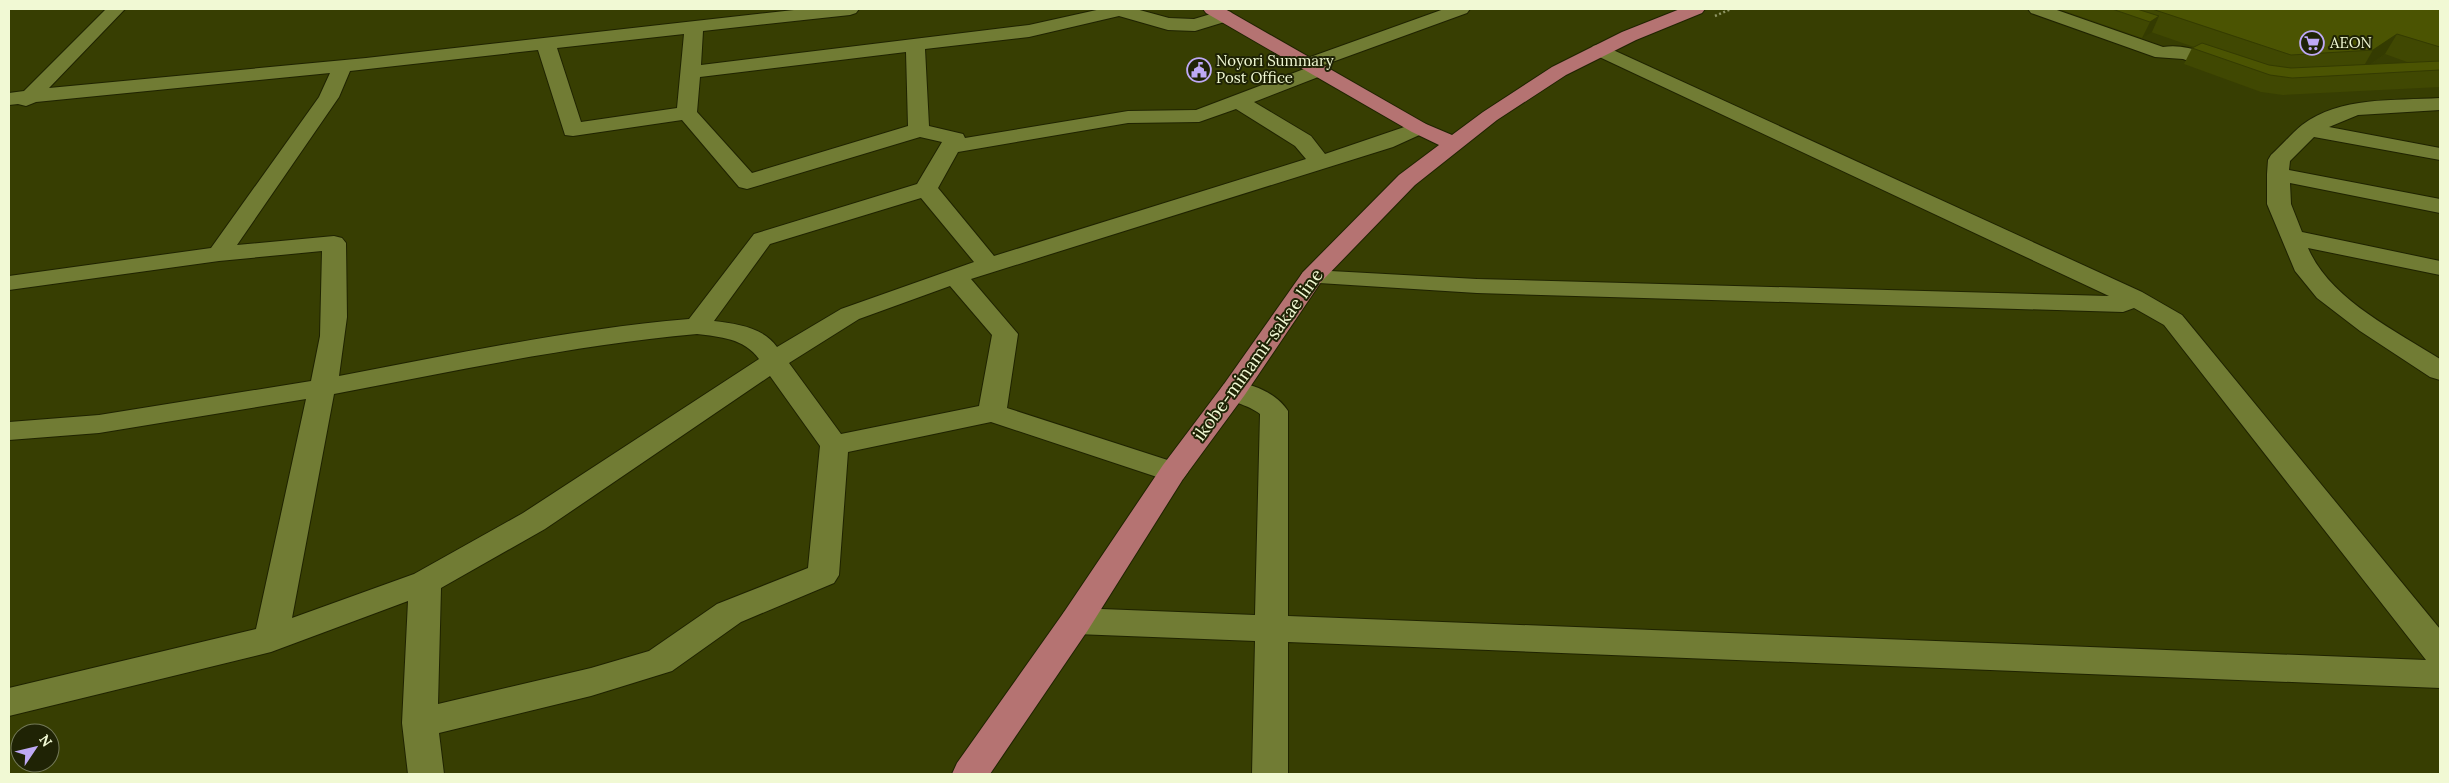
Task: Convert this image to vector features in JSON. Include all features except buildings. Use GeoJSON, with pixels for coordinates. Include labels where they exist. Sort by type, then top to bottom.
{"type":"FeatureCollection","features":[{"type":"Feature","properties":{"kind":"main road","name":"ikobe-minami-sakae line"},"geometry":{"type":"LineString","coordinates":[[970,774],[1076,621],[1173,472],[1234,390],[1312,277],[1407,180],[1452,143],[1529,90],[1600,50],[1696,9]]}},
{"type":"Feature","properties":{"kind":"main road"},"geometry":{"type":"LineString","coordinates":[[1218,12],[1419,128],[1452,143]]}},
{"type":"Feature","properties":{"kind":"street"},"geometry":{"type":"LineString","coordinates":[[9,114],[31,96],[116,9]]}},
{"type":"Feature","properties":{"kind":"street"},"geometry":{"type":"LineString","coordinates":[[9,100],[31,96],[343,66],[850,9]]}},
{"type":"Feature","properties":{"kind":"street"},"geometry":{"type":"LineString","coordinates":[[950,147],[1128,118],[1199,116],[1314,67],[1461,9]]}},
{"type":"Feature","properties":{"kind":"street"},"geometry":{"type":"LineString","coordinates":[[2037,9],[2189,62]]}},
{"type":"Feature","properties":{"kind":"street"},"geometry":{"type":"LineString","coordinates":[[2070,9],[2246,73],[2186,54],[2173,51],[2162,53]]}},
{"type":"Feature","properties":{"kind":"street"},"geometry":{"type":"LineString","coordinates":[[690,72],[1029,31],[1120,10],[1168,24],[1195,25],[1218,12]]}},
{"type":"Feature","properties":{"kind":"street"},"geometry":{"type":"LineString","coordinates":[[694,27],[687,113],[747,182],[919,130],[954,139],[926,189],[762,240],[697,326]]}},
{"type":"Feature","properties":{"kind":"street"},"geometry":{"type":"LineString","coordinates":[[546,44],[573,130],[687,113]]}},
{"type":"Feature","properties":{"kind":"street"},"geometry":{"type":"LineString","coordinates":[[914,45],[919,130]]}},
{"type":"Feature","properties":{"kind":"street"},"geometry":{"type":"LineString","coordinates":[[1600,50],[2133,297],[2157,309],[2173,320],[2440,653]]}},
{"type":"Feature","properties":{"kind":"street"},"geometry":{"type":"LineString","coordinates":[[219,254],[263,194],[329,97],[343,66]]}},
{"type":"Feature","properties":{"kind":"street"},"geometry":{"type":"LineString","coordinates":[[1238,101],[1303,142],[1320,162]]}},
{"type":"Feature","properties":{"kind":"street"},"geometry":{"type":"LineString","coordinates":[[2440,104],[2346,104],[2329,118],[2309,130],[2279,160],[2278,174],[2279,204],[2292,237],[2304,266],[2326,293],[2369,326],[2440,371]]}},
{"type":"Feature","properties":{"kind":"street"},"geometry":{"type":"LineString","coordinates":[[9,702],[270,639],[425,582],[534,521],[774,361],[850,314],[955,276],[1385,142],[1419,128]]}},
{"type":"Feature","properties":{"kind":"street"},"geometry":{"type":"LineString","coordinates":[[2309,130],[2440,154]]}},
{"type":"Feature","properties":{"kind":"street"},"geometry":{"type":"LineString","coordinates":[[2278,174],[2440,206]]}},
{"type":"Feature","properties":{"kind":"street"},"geometry":{"type":"LineString","coordinates":[[926,189],[989,265]]}},
{"type":"Feature","properties":{"kind":"street"},"geometry":{"type":"LineString","coordinates":[[2292,237],[2440,268]]}},
{"type":"Feature","properties":{"kind":"street"},"geometry":{"type":"LineString","coordinates":[[9,283],[219,254],[334,243],[336,279],[328,370],[322,388],[270,639]]}},
{"type":"Feature","properties":{"kind":"street"},"geometry":{"type":"LineString","coordinates":[[955,276],[1005,334],[992,413]]}},
{"type":"Feature","properties":{"kind":"street"},"geometry":{"type":"LineString","coordinates":[[1312,277],[1477,286],[2113,304],[2123,304],[2133,297]]}},
{"type":"Feature","properties":{"kind":"street"},"geometry":{"type":"LineString","coordinates":[[9,432],[99,424],[322,388],[509,352],[653,330],[697,326],[739,332],[763,346],[834,445],[823,575],[728,613],[660,661],[591,682],[420,723]]}},
{"type":"Feature","properties":{"kind":"street"},"geometry":{"type":"LineString","coordinates":[[1234,390],[1262,401],[1274,411],[1270,774]]}},
{"type":"Feature","properties":{"kind":"street"},"geometry":{"type":"LineString","coordinates":[[834,445],[992,413],[1173,472]]}},
{"type":"Feature","properties":{"kind":"street"},"geometry":{"type":"LineString","coordinates":[[425,582],[420,723],[426,774]]}},
{"type":"Feature","properties":{"kind":"street"},"geometry":{"type":"LineString","coordinates":[[1076,621],[2440,674]]}},
{"type":"Feature","properties":{"kind":"place","name":"AEON"},"geometry":{"type":"Point","coordinates":[2312,43]}},
{"type":"Feature","properties":{"kind":"place","name":"Noyori Summary Post Office"},"geometry":{"type":"Point","coordinates":[1199,70]}}]}
